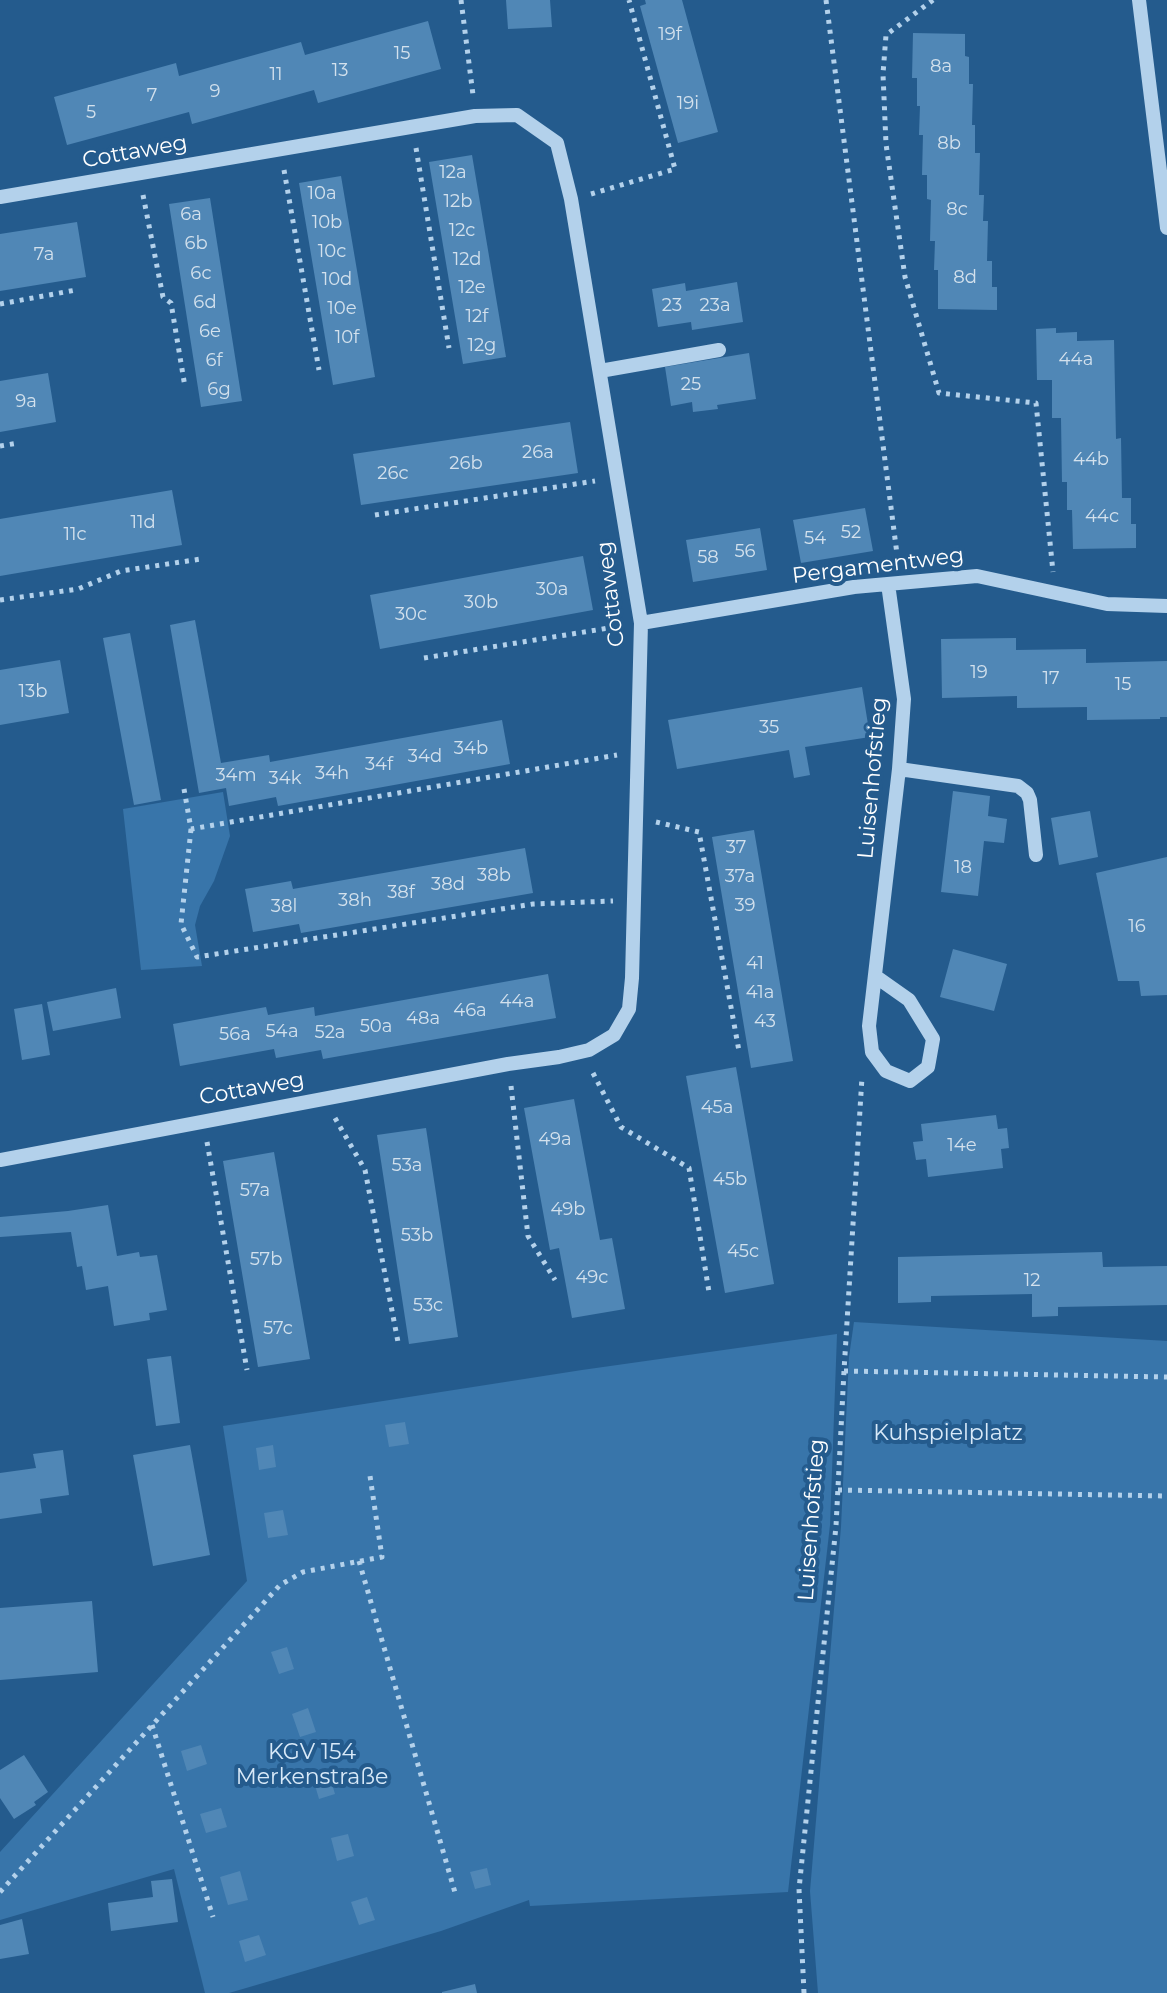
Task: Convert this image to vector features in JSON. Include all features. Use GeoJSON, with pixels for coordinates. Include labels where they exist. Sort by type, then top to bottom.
{"type":"FeatureCollection","features":[{"type":"Feature","properties":{"kind":"street"},"geometry":{"type":"LineString","coordinates":[[1139,0],[1167,228]]}},
{"type":"Feature","properties":{"kind":"street","name":"Cottaweg"},"geometry":{"type":"LineString","coordinates":[[0,197],[475,116],[517,115],[557,143],[571,199],[641,623],[632,978],[629,1009],[614,1035],[581,1052],[0,1160]]}},
{"type":"Feature","properties":{"kind":"street"},"geometry":{"type":"LineString","coordinates":[[600,371],[719,350]]}},
{"type":"Feature","properties":{"kind":"street","name":"Pergamentweg"},"geometry":{"type":"LineString","coordinates":[[641,623],[839,590],[977,576],[1107,604],[1167,606]]}},
{"type":"Feature","properties":{"kind":"street","name":"Luisenhofstieg"},"geometry":{"type":"LineString","coordinates":[[872,1052],[869,1026],[899,769],[904,699],[894,583]]}},
{"type":"Feature","properties":{"kind":"street"},"geometry":{"type":"LineString","coordinates":[[899,769],[1018,786],[1030,800],[1036,855]]}},
{"type":"Feature","properties":{"kind":"street"},"geometry":{"type":"LineString","coordinates":[[872,1052],[886,1071],[910,1081],[928,1067],[933,1039],[909,1000],[875,976]]}},
{"type":"Feature","properties":{"kind":"path"},"geometry":{"type":"LineString","coordinates":[[461,0],[475,116]]}},
{"type":"Feature","properties":{"kind":"path"},"geometry":{"type":"LineString","coordinates":[[571,199],[675,169],[629,0]]}},
{"type":"Feature","properties":{"kind":"path"},"geometry":{"type":"LineString","coordinates":[[826,0],[894,583]]}},
{"type":"Feature","properties":{"kind":"path"},"geometry":{"type":"LineString","coordinates":[[933,0],[886,35],[883,74],[886,144],[905,277],[939,393],[1036,403],[1055,593]]}},
{"type":"Feature","properties":{"kind":"path"},"geometry":{"type":"LineString","coordinates":[[413,127],[449,348]]}},
{"type":"Feature","properties":{"kind":"path"},"geometry":{"type":"LineString","coordinates":[[281,149],[319,370]]}},
{"type":"Feature","properties":{"kind":"path"},"geometry":{"type":"LineString","coordinates":[[139,174],[163,297],[171,303],[185,387]]}},
{"type":"Feature","properties":{"kind":"path"},"geometry":{"type":"LineString","coordinates":[[0,304],[76,290]]}},
{"type":"Feature","properties":{"kind":"path"},"geometry":{"type":"LineString","coordinates":[[0,446],[18,443]]}},
{"type":"Feature","properties":{"kind":"path"},"geometry":{"type":"LineString","coordinates":[[375,515],[617,477]]}},
{"type":"Feature","properties":{"kind":"path"},"geometry":{"type":"LineString","coordinates":[[0,600],[78,589],[121,571],[201,559]]}},
{"type":"Feature","properties":{"kind":"path"},"geometry":{"type":"LineString","coordinates":[[424,658],[641,623]]}},
{"type":"Feature","properties":{"kind":"path"},"geometry":{"type":"LineString","coordinates":[[191,829],[638,752]]}},
{"type":"Feature","properties":{"kind":"path"},"geometry":{"type":"LineString","coordinates":[[184,789],[191,829],[181,924],[197,957],[533,904],[634,900]]}},
{"type":"Feature","properties":{"kind":"path"},"geometry":{"type":"LineString","coordinates":[[636,817],[699,832],[739,1051]]}},
{"type":"Feature","properties":{"kind":"path"},"geometry":{"type":"LineString","coordinates":[[581,1052],[621,1127],[689,1168],[709,1292]]}},
{"type":"Feature","properties":{"kind":"path","name":"Luisenhofstieg"},"geometry":{"type":"LineString","coordinates":[[804,1993],[799,1889],[836,1526],[862,1078],[872,1052]]}},
{"type":"Feature","properties":{"kind":"path"},"geometry":{"type":"LineString","coordinates":[[508,1064],[528,1236],[555,1280]]}},
{"type":"Feature","properties":{"kind":"path"},"geometry":{"type":"LineString","coordinates":[[324,1098],[365,1170],[398,1342]]}},
{"type":"Feature","properties":{"kind":"path"},"geometry":{"type":"LineString","coordinates":[[204,1120],[247,1370]]}},
{"type":"Feature","properties":{"kind":"path"},"geometry":{"type":"LineString","coordinates":[[844,1371],[1167,1377]]}},
{"type":"Feature","properties":{"kind":"path"},"geometry":{"type":"LineString","coordinates":[[0,1892],[280,1585],[303,1572],[382,1557],[370,1476]]}},
{"type":"Feature","properties":{"kind":"path"},"geometry":{"type":"LineString","coordinates":[[838,1490],[1167,1496]]}},
{"type":"Feature","properties":{"kind":"path"},"geometry":{"type":"LineString","coordinates":[[359,1561],[456,1896]]}},
{"type":"Feature","properties":{"kind":"path"},"geometry":{"type":"LineString","coordinates":[[152,1725],[213,1917]]}},
{"type":"Feature","properties":{"kind":"green space"},"geometry":{"type":"Polygon","coordinates":[[[223,792],[230,836],[195,925],[202,966],[141,970],[123,809],[223,792]]]}},
{"type":"Feature","properties":{"kind":"green space","name":"Kuhspielplatz"},"geometry":{"type":"Polygon","coordinates":[[[854,1322],[1167,1341],[1167,1993],[818,1993],[810,1891],[841,1527],[849,1357],[854,1322]]]}},
{"type":"Feature","properties":{"kind":"green space","name":"KGV 154 Merkenstraße"},"geometry":{"type":"Polygon","coordinates":[[[837,1334],[830,1525],[788,1892],[530,1906],[529,1900],[441,1931],[229,1993],[205,1993],[174,1869],[0,1920],[0,1852],[247,1581],[223,1426],[837,1334]]]}},
{"type":"Feature","properties":{"kind":"building"},"geometry":{"type":"Polygon","coordinates":[[[506,0],[550,0],[552,27],[508,29],[506,0]]]}},
{"type":"Feature","properties":{"kind":"building"},"geometry":{"type":"Polygon","coordinates":[[[645,0],[682,0],[718,132],[678,143],[640,6],[646,4],[645,0]]]}},
{"type":"Feature","properties":{"kind":"building"},"geometry":{"type":"Polygon","coordinates":[[[428,21],[441,69],[318,103],[314,90],[192,124],[189,112],[67,145],[54,97],[176,63],[179,76],[301,42],[305,55],[428,21]]]}},
{"type":"Feature","properties":{"kind":"building"},"geometry":{"type":"Polygon","coordinates":[[[913,33],[965,34],[969,84],[973,84],[975,153],[980,153],[979,195],[984,195],[983,221],[988,221],[987,261],[992,261],[992,287],[997,287],[997,310],[938,309],[935,241],[930,241],[931,200],[927,199],[927,175],[922,175],[923,135],[919,135],[917,78],[912,78],[913,33]]]}},
{"type":"Feature","properties":{"kind":"building"},"geometry":{"type":"Polygon","coordinates":[[[472,155],[506,357],[463,364],[429,162],[472,155]]]}},
{"type":"Feature","properties":{"kind":"building"},"geometry":{"type":"Polygon","coordinates":[[[341,176],[375,377],[333,385],[299,183],[341,176]]]}},
{"type":"Feature","properties":{"kind":"building"},"geometry":{"type":"Polygon","coordinates":[[[210,198],[242,401],[201,407],[169,204],[210,198]]]}},
{"type":"Feature","properties":{"kind":"building"},"geometry":{"type":"Polygon","coordinates":[[[77,222],[86,277],[0,291],[0,234],[77,222]]]}},
{"type":"Feature","properties":{"kind":"building"},"geometry":{"type":"Polygon","coordinates":[[[737,282],[743,322],[692,330],[691,322],[658,327],[652,289],[685,283],[686,291],[737,282]]]}},
{"type":"Feature","properties":{"kind":"building"},"geometry":{"type":"Polygon","coordinates":[[[1056,328],[1056,333],[1077,332],[1077,341],[1114,340],[1116,439],[1121,438],[1122,498],[1131,498],[1131,524],[1136,524],[1136,548],[1073,549],[1072,510],[1067,510],[1067,482],[1062,482],[1061,418],[1052,418],[1052,380],[1037,380],[1036,329],[1056,328]]]}},
{"type":"Feature","properties":{"kind":"building"},"geometry":{"type":"Polygon","coordinates":[[[749,353],[756,399],[693,412],[692,402],[671,406],[665,367],[749,353]]]}},
{"type":"Feature","properties":{"kind":"building"},"geometry":{"type":"Polygon","coordinates":[[[48,373],[56,422],[0,432],[0,381],[48,373]]]}},
{"type":"Feature","properties":{"kind":"building"},"geometry":{"type":"Polygon","coordinates":[[[570,422],[578,473],[361,505],[353,454],[570,422]]]}},
{"type":"Feature","properties":{"kind":"building"},"geometry":{"type":"Polygon","coordinates":[[[172,490],[182,545],[0,576],[0,519],[172,490]]]}},
{"type":"Feature","properties":{"kind":"building"},"geometry":{"type":"Polygon","coordinates":[[[865,508],[873,551],[801,563],[793,520],[865,508]]]}},
{"type":"Feature","properties":{"kind":"building"},"geometry":{"type":"Polygon","coordinates":[[[760,528],[767,570],[693,582],[686,540],[760,528]]]}},
{"type":"Feature","properties":{"kind":"building"},"geometry":{"type":"Polygon","coordinates":[[[583,556],[593,610],[380,649],[370,595],[583,556]]]}},
{"type":"Feature","properties":{"kind":"building"},"geometry":{"type":"Polygon","coordinates":[[[195,620],[221,763],[269,755],[270,762],[502,720],[510,764],[278,806],[276,797],[229,806],[226,788],[199,793],[170,625],[195,620]]]}},
{"type":"Feature","properties":{"kind":"building"},"geometry":{"type":"Polygon","coordinates":[[[130,633],[161,800],[134,805],[103,638],[130,633]]]}},
{"type":"Feature","properties":{"kind":"building"},"geometry":{"type":"Polygon","coordinates":[[[1016,638],[1016,650],[1086,649],[1086,663],[1167,661],[1167,717],[1087,720],[1087,707],[1017,708],[1017,696],[942,698],[941,639],[1016,638]]]}},
{"type":"Feature","properties":{"kind":"building"},"geometry":{"type":"Polygon","coordinates":[[[60,660],[69,713],[0,725],[0,670],[60,660]]]}},
{"type":"Feature","properties":{"kind":"building"},"geometry":{"type":"Polygon","coordinates":[[[862,687],[870,737],[805,747],[810,775],[794,778],[789,750],[677,769],[668,720],[862,687]]]}},
{"type":"Feature","properties":{"kind":"building"},"geometry":{"type":"Polygon","coordinates":[[[953,791],[990,796],[988,816],[1007,819],[1004,843],[984,841],[978,896],[941,892],[953,791]]]}},
{"type":"Feature","properties":{"kind":"building"},"geometry":{"type":"Polygon","coordinates":[[[1090,811],[1098,857],[1059,865],[1051,818],[1090,811]]]}},
{"type":"Feature","properties":{"kind":"building"},"geometry":{"type":"Polygon","coordinates":[[[754,830],[793,1061],[751,1068],[712,837],[754,830]]]}},
{"type":"Feature","properties":{"kind":"building"},"geometry":{"type":"Polygon","coordinates":[[[525,848],[533,893],[301,933],[299,924],[253,932],[245,889],[291,881],[293,889],[525,848]]]}},
{"type":"Feature","properties":{"kind":"building"},"geometry":{"type":"Polygon","coordinates":[[[1167,857],[1167,995],[1141,996],[1139,981],[1118,981],[1096,873],[1167,857]]]}},
{"type":"Feature","properties":{"kind":"building"},"geometry":{"type":"Polygon","coordinates":[[[953,949],[1007,964],[994,1011],[940,997],[953,949]]]}},
{"type":"Feature","properties":{"kind":"building"},"geometry":{"type":"Polygon","coordinates":[[[548,974],[556,1018],[323,1059],[321,1050],[276,1058],[274,1049],[180,1066],[173,1024],[266,1007],[268,1015],[314,1007],[315,1016],[548,974]]]}},
{"type":"Feature","properties":{"kind":"building"},"geometry":{"type":"Polygon","coordinates":[[[116,988],[121,1018],[53,1031],[47,1002],[116,988]]]}},
{"type":"Feature","properties":{"kind":"building"},"geometry":{"type":"Polygon","coordinates":[[[42,1004],[50,1055],[22,1060],[14,1009],[42,1004]]]}},
{"type":"Feature","properties":{"kind":"building"},"geometry":{"type":"Polygon","coordinates":[[[736,1067],[774,1284],[725,1293],[686,1076],[736,1067]]]}},
{"type":"Feature","properties":{"kind":"building"},"geometry":{"type":"Polygon","coordinates":[[[574,1099],[600,1240],[612,1238],[625,1309],[572,1318],[559,1248],[550,1250],[524,1108],[574,1099]]]}},
{"type":"Feature","properties":{"kind":"building"},"geometry":{"type":"Polygon","coordinates":[[[996,1115],[998,1129],[1007,1128],[1009,1148],[1001,1149],[1003,1168],[928,1177],[926,1159],[916,1160],[913,1142],[923,1141],[921,1124],[996,1115]]]}},
{"type":"Feature","properties":{"kind":"building"},"geometry":{"type":"Polygon","coordinates":[[[426,1128],[458,1337],[409,1344],[377,1135],[426,1128]]]}},
{"type":"Feature","properties":{"kind":"building"},"geometry":{"type":"Polygon","coordinates":[[[274,1152],[310,1359],[258,1367],[223,1161],[274,1152]]]}},
{"type":"Feature","properties":{"kind":"building"},"geometry":{"type":"Polygon","coordinates":[[[108,1205],[117,1256],[139,1252],[140,1257],[157,1255],[167,1310],[149,1313],[150,1320],[114,1326],[108,1286],[86,1290],[82,1266],[77,1267],[71,1232],[0,1237],[0,1217],[108,1205]]]}},
{"type":"Feature","properties":{"kind":"building"},"geometry":{"type":"Polygon","coordinates":[[[1102,1252],[1103,1267],[1167,1266],[1167,1305],[1058,1307],[1058,1316],[1032,1317],[1032,1294],[931,1296],[931,1302],[898,1303],[898,1257],[1102,1252]]]}},
{"type":"Feature","properties":{"kind":"building"},"geometry":{"type":"Polygon","coordinates":[[[171,1356],[180,1423],[156,1426],[147,1359],[171,1356]]]}},
{"type":"Feature","properties":{"kind":"building"},"geometry":{"type":"Polygon","coordinates":[[[405,1422],[409,1444],[389,1447],[385,1425],[405,1422]]]}},
{"type":"Feature","properties":{"kind":"building"},"geometry":{"type":"Polygon","coordinates":[[[190,1445],[210,1555],[153,1566],[133,1455],[190,1445]]]}},
{"type":"Feature","properties":{"kind":"building"},"geometry":{"type":"Polygon","coordinates":[[[273,1445],[276,1467],[259,1470],[256,1448],[273,1445]]]}},
{"type":"Feature","properties":{"kind":"building"},"geometry":{"type":"Polygon","coordinates":[[[63,1450],[69,1495],[40,1499],[42,1513],[0,1519],[0,1473],[36,1468],[33,1454],[63,1450]]]}},
{"type":"Feature","properties":{"kind":"building"},"geometry":{"type":"Polygon","coordinates":[[[283,1510],[288,1535],[268,1538],[264,1513],[283,1510]]]}},
{"type":"Feature","properties":{"kind":"building"},"geometry":{"type":"Polygon","coordinates":[[[92,1601],[98,1672],[0,1680],[0,1608],[92,1601]]]}},
{"type":"Feature","properties":{"kind":"building"},"geometry":{"type":"Polygon","coordinates":[[[287,1647],[294,1669],[279,1674],[271,1652],[287,1647]]]}},
{"type":"Feature","properties":{"kind":"building"},"geometry":{"type":"Polygon","coordinates":[[[308,1708],[316,1732],[300,1737],[292,1714],[308,1708]]]}},
{"type":"Feature","properties":{"kind":"building"},"geometry":{"type":"Polygon","coordinates":[[[201,1745],[207,1764],[187,1771],[181,1751],[201,1745]]]}},
{"type":"Feature","properties":{"kind":"building"},"geometry":{"type":"Polygon","coordinates":[[[24,1755],[48,1792],[34,1802],[36,1805],[14,1819],[0,1798],[0,1770],[24,1755]]]}},
{"type":"Feature","properties":{"kind":"building"},"geometry":{"type":"Polygon","coordinates":[[[328,1770],[335,1794],[319,1799],[312,1775],[328,1770]]]}},
{"type":"Feature","properties":{"kind":"building"},"geometry":{"type":"Polygon","coordinates":[[[221,1808],[227,1827],[206,1833],[200,1814],[221,1808]]]}},
{"type":"Feature","properties":{"kind":"building"},"geometry":{"type":"Polygon","coordinates":[[[348,1834],[354,1856],[337,1861],[331,1838],[348,1834]]]}},
{"type":"Feature","properties":{"kind":"building"},"geometry":{"type":"Polygon","coordinates":[[[487,1868],[491,1885],[475,1889],[470,1872],[487,1868]]]}},
{"type":"Feature","properties":{"kind":"building"},"geometry":{"type":"Polygon","coordinates":[[[240,1871],[248,1900],[228,1905],[220,1877],[240,1871]]]}},
{"type":"Feature","properties":{"kind":"building"},"geometry":{"type":"Polygon","coordinates":[[[172,1879],[178,1922],[111,1931],[108,1903],[153,1897],[151,1881],[172,1879]]]}},
{"type":"Feature","properties":{"kind":"building"},"geometry":{"type":"Polygon","coordinates":[[[367,1897],[375,1920],[359,1925],[351,1902],[367,1897]]]}},
{"type":"Feature","properties":{"kind":"building"},"geometry":{"type":"Polygon","coordinates":[[[22,1919],[29,1954],[0,1959],[0,1925],[22,1919]]]}},
{"type":"Feature","properties":{"kind":"building"},"geometry":{"type":"Polygon","coordinates":[[[259,1935],[266,1955],[245,1962],[239,1941],[259,1935]]]}},
{"type":"Feature","properties":{"kind":"building"},"geometry":{"type":"Polygon","coordinates":[[[475,1984],[477,1993],[442,1993],[442,1992],[475,1984]]]}}]}
